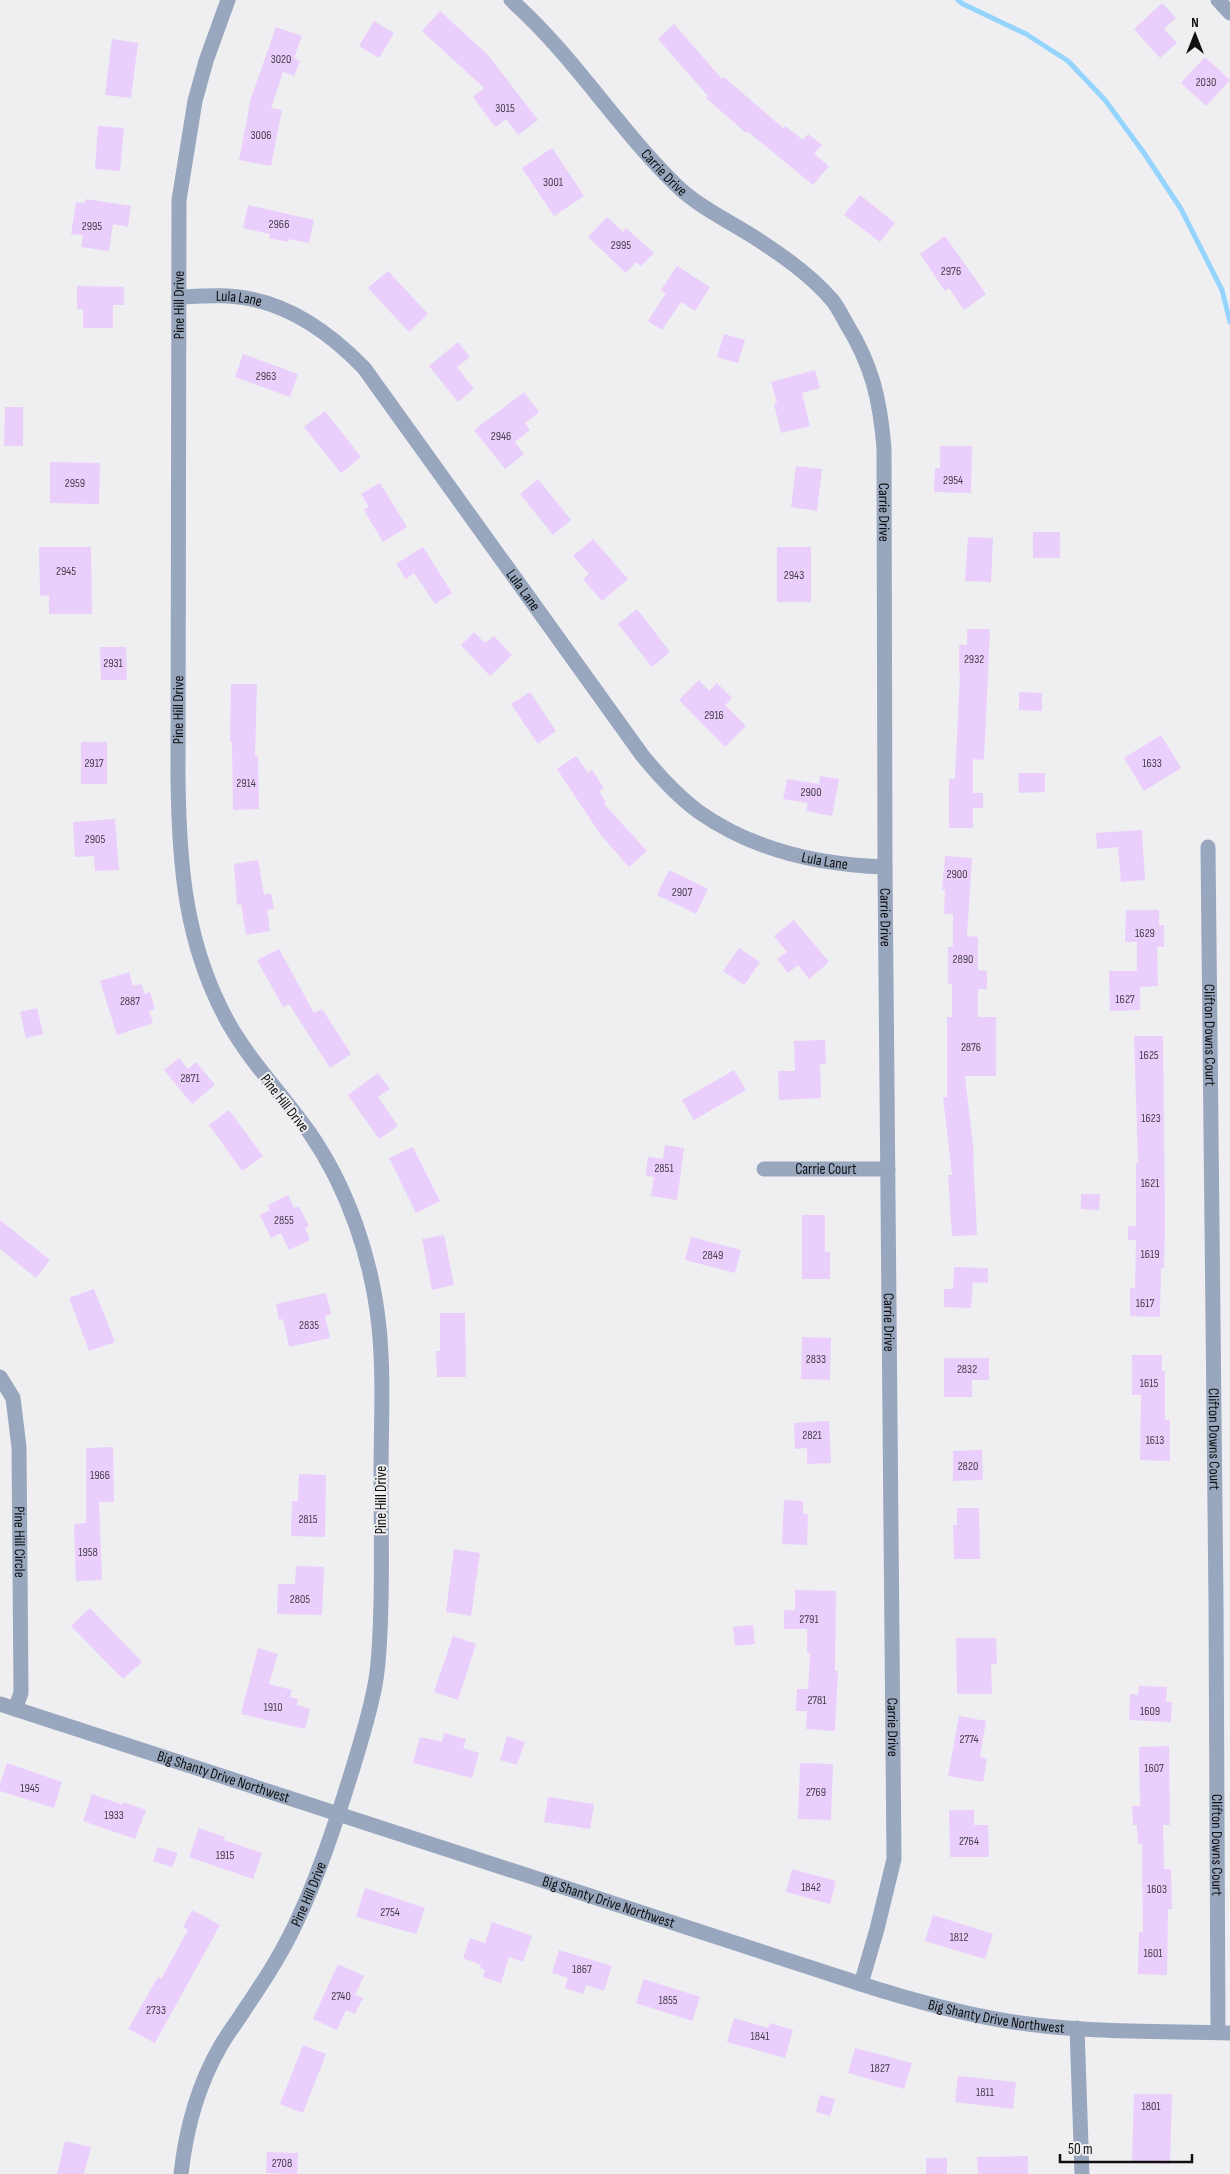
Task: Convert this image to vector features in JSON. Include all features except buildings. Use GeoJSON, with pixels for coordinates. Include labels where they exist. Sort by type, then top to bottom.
{"type":"FeatureCollection","features":[{"type":"Feature","properties":{"kind":"street","name":"Pine Hill Drive"},"geometry":{"type":"LineString","coordinates":[[181,2174],[193,2107],[204,2077],[221,2044],[268,1975],[288,1939],[319,1872],[365,1727],[376,1683],[380,1641],[382,1366],[379,1324],[368,1266],[358,1231],[345,1197],[309,1132],[254,1064],[228,1022],[207,978],[195,940],[182,881],[178,778],[179,200],[195,101],[206,61],[228,0]]}},
{"type":"Feature","properties":{"kind":"street","name":"Carrie Drive"},"geometry":{"type":"LineString","coordinates":[[511,0],[536,22],[562,51],[636,144],[676,185],[797,268],[833,301],[860,344],[871,372],[881,411],[884,448],[885,867],[894,1859],[861,1984]]}},
{"type":"Feature","properties":{"kind":"street"},"geometry":{"type":"LineString","coordinates":[[1218,0],[1230,12]]}},
{"type":"Feature","properties":{"kind":"street","name":"Lula Lane"},"geometry":{"type":"LineString","coordinates":[[178,297],[251,299],[280,308],[310,323],[343,347],[370,376],[642,755],[668,786],[700,812],[744,837],[797,856],[836,864],[885,867]]}},
{"type":"Feature","properties":{"kind":"street","name":"Clifton Downs Court"},"geometry":{"type":"LineString","coordinates":[[1208,847],[1216,1602],[1224,2033]]}},
{"type":"Feature","properties":{"kind":"street","name":"Carrie Court"},"geometry":{"type":"LineString","coordinates":[[764,1169],[888,1168]]}},
{"type":"Feature","properties":{"kind":"street","name":"Pine Hill Circle"},"geometry":{"type":"LineString","coordinates":[[0,1377],[12,1398],[19,1447],[21,1693],[15,1709]]}},
{"type":"Feature","properties":{"kind":"street","name":"Big Shanty Drive Northwest"},"geometry":{"type":"LineString","coordinates":[[0,1704],[861,1984],[950,2010],[1014,2022],[1077,2028],[1224,2033]]}},
{"type":"Feature","properties":{"kind":"street"},"geometry":{"type":"LineString","coordinates":[[1077,2028],[1082,2174]]}},
{"type":"Feature","properties":{"kind":"waterway"},"geometry":{"type":"LineString","coordinates":[[958,0],[1026,34],[1068,61],[1105,100],[1144,153],[1181,209],[1222,290],[1230,322]]}}]}
